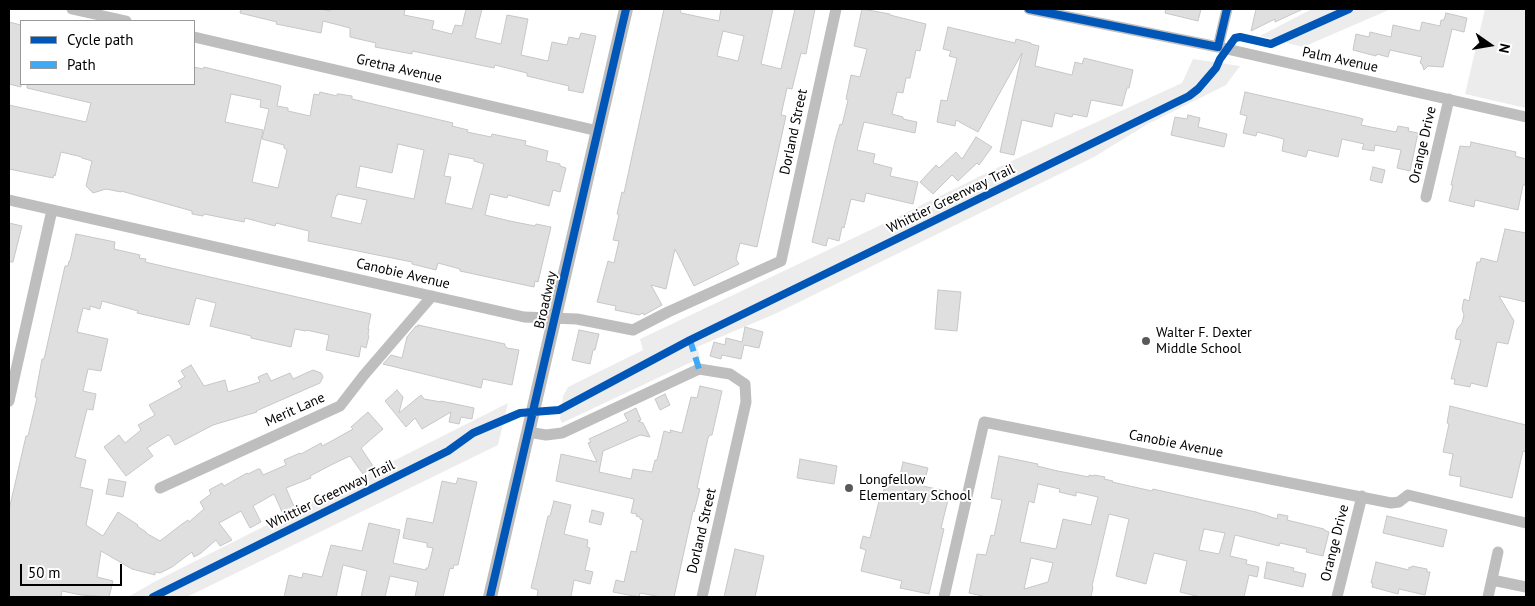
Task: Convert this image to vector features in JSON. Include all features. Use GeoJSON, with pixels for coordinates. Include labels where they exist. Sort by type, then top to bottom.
{"type":"FeatureCollection","features":[{"type":"Feature","properties":{"kind":"street"},"geometry":{"type":"LineString","coordinates":[[72,9],[122,20]]}},
{"type":"Feature","properties":{"kind":"street","name":"Broadway"},"geometry":{"type":"LineString","coordinates":[[490,597],[626,9]]}},
{"type":"Feature","properties":{"kind":"street","name":"Dorland Street"},"geometry":{"type":"LineString","coordinates":[[781,261],[836,9]]}},
{"type":"Feature","properties":{"kind":"street","name":"Palm Avenue"},"geometry":{"type":"LineString","coordinates":[[1029,9],[1218,48],[1526,117]]}},
{"type":"Feature","properties":{"kind":"street"},"geometry":{"type":"LineString","coordinates":[[1218,48],[1227,9]]}},
{"type":"Feature","properties":{"kind":"street","name":"Gretna Avenue"},"geometry":{"type":"LineString","coordinates":[[195,37],[598,130]]}},
{"type":"Feature","properties":{"kind":"street","name":"Orange Drive"},"geometry":{"type":"LineString","coordinates":[[1426,197],[1449,99]]}},
{"type":"Feature","properties":{"kind":"street","name":"Canobie Avenue"},"geometry":{"type":"LineString","coordinates":[[9,200],[524,317],[577,319],[633,330],[668,312],[781,261]]}},
{"type":"Feature","properties":{"kind":"street"},"geometry":{"type":"LineString","coordinates":[[9,401],[13,363],[52,210]]}},
{"type":"Feature","properties":{"kind":"street","name":"Merit Lane"},"geometry":{"type":"LineString","coordinates":[[160,488],[340,406],[432,296]]}},
{"type":"Feature","properties":{"kind":"street","name":"Dorland Street"},"geometry":{"type":"LineString","coordinates":[[528,432],[546,435],[562,433],[699,369],[730,374],[744,384],[746,402],[702,597]]}},
{"type":"Feature","properties":{"kind":"street","name":"Canobie Avenue"},"geometry":{"type":"LineString","coordinates":[[944,597],[984,422],[1392,503],[1399,502],[1408,495],[1526,523]]}},
{"type":"Feature","properties":{"kind":"street","name":"Orange Drive"},"geometry":{"type":"LineString","coordinates":[[1337,597],[1362,496]]}},
{"type":"Feature","properties":{"kind":"street"},"geometry":{"type":"LineString","coordinates":[[1488,597],[1498,552]]}},
{"type":"Feature","properties":{"kind":"street"},"geometry":{"type":"LineString","coordinates":[[1492,580],[1526,587]]}},
{"type":"Feature","properties":{"kind":"shaded area"},"geometry":{"type":"Polygon","coordinates":[[[1312,9],[1391,9],[1303,47],[1260,36],[1312,9]]]}},
{"type":"Feature","properties":{"kind":"shaded area"},"geometry":{"type":"Polygon","coordinates":[[[1485,9],[1526,9],[1526,108],[1465,94],[1485,9]]]}},
{"type":"Feature","properties":{"kind":"shaded area"},"geometry":{"type":"Polygon","coordinates":[[[1193,59],[1240,66],[1226,85],[1146,125],[1094,157],[777,313],[697,347],[700,358],[562,423],[560,419],[563,396],[568,387],[643,350],[640,339],[1005,164],[1182,83],[1193,59]]]}},
{"type":"Feature","properties":{"kind":"shaded area"},"geometry":{"type":"Polygon","coordinates":[[[508,403],[498,445],[187,597],[128,597],[154,582],[508,403]]]}},
{"type":"Feature","properties":{"kind":"building"},"geometry":{"type":"Polygon","coordinates":[[[241,9],[321,9],[330,11],[331,9],[405,9],[404,15],[434,21],[432,29],[452,34],[455,25],[462,26],[466,9],[482,9],[475,38],[501,44],[507,15],[528,19],[521,55],[548,61],[552,42],[567,45],[569,37],[579,39],[581,33],[596,36],[583,93],[568,90],[569,86],[527,76],[527,73],[495,65],[494,68],[412,51],[412,54],[375,47],[376,43],[350,37],[350,28],[323,21],[321,33],[276,24],[277,22],[240,13],[241,9]]]}},
{"type":"Feature","properties":{"kind":"building"},"geometry":{"type":"Polygon","coordinates":[[[664,9],[680,9],[681,13],[719,21],[721,9],[773,9],[761,64],[781,69],[795,9],[815,9],[806,54],[801,53],[792,89],[787,88],[781,115],[786,116],[757,247],[740,243],[736,259],[739,264],[694,286],[675,249],[666,289],[651,285],[662,305],[644,315],[643,313],[639,315],[615,310],[616,306],[597,302],[608,261],[614,263],[619,241],[613,240],[619,215],[617,214],[622,192],[624,193],[664,9]],[[723,31],[717,56],[738,61],[744,36],[723,31]]]}},
{"type":"Feature","properties":{"kind":"building"},"geometry":{"type":"Polygon","coordinates":[[[862,9],[890,14],[926,24],[920,51],[916,50],[910,78],[906,78],[903,93],[897,92],[892,114],[917,122],[915,133],[864,122],[857,150],[875,154],[873,163],[892,168],[890,176],[918,182],[913,204],[866,193],[864,202],[851,199],[839,241],[828,238],[826,246],[812,242],[835,141],[840,124],[842,125],[848,100],[846,99],[851,75],[860,77],[867,49],[854,46],[862,9]]]}},
{"type":"Feature","properties":{"kind":"building"},"geometry":{"type":"Polygon","coordinates":[[[1166,9],[1201,9],[1198,21],[1165,13],[1166,9]]]}},
{"type":"Feature","properties":{"kind":"building"},"geometry":{"type":"Polygon","coordinates":[[[1256,9],[1303,9],[1275,22],[1275,19],[1251,31],[1256,9]]]}},
{"type":"Feature","properties":{"kind":"building"},"geometry":{"type":"Polygon","coordinates":[[[1446,13],[1467,18],[1464,32],[1452,29],[1443,67],[1428,66],[1424,70],[1420,63],[1422,57],[1390,50],[1388,57],[1353,50],[1356,34],[1369,37],[1370,32],[1391,37],[1393,25],[1420,31],[1422,22],[1440,26],[1441,20],[1444,20],[1446,13]]]}},
{"type":"Feature","properties":{"kind":"building"},"geometry":{"type":"Polygon","coordinates":[[[9,22],[20,25],[21,87],[9,84],[9,22]]]}},
{"type":"Feature","properties":{"kind":"building"},"geometry":{"type":"Polygon","coordinates":[[[948,27],[1015,43],[1016,39],[1039,46],[1035,66],[1072,75],[1075,62],[1082,64],[1084,58],[1133,70],[1122,106],[1091,100],[1087,117],[1073,114],[1072,117],[1055,113],[1052,127],[1022,120],[1014,155],[1000,152],[1022,53],[978,132],[956,120],[955,126],[937,122],[941,100],[947,101],[957,58],[949,56],[951,51],[943,49],[948,27]]]}},
{"type":"Feature","properties":{"kind":"building"},"geometry":{"type":"Polygon","coordinates":[[[195,67],[203,69],[204,67],[281,86],[277,106],[288,108],[288,111],[310,116],[314,94],[319,95],[320,92],[337,96],[339,94],[352,96],[352,99],[453,123],[452,126],[468,130],[467,132],[491,137],[492,134],[526,141],[525,145],[548,151],[546,161],[560,164],[560,166],[566,168],[560,192],[553,190],[549,206],[508,195],[507,198],[490,194],[485,215],[535,226],[536,224],[551,227],[538,282],[535,281],[534,287],[460,271],[460,269],[438,263],[436,270],[412,264],[412,262],[308,241],[309,231],[276,223],[275,226],[245,218],[244,222],[204,214],[203,216],[192,214],[192,211],[121,191],[106,189],[93,193],[86,186],[92,161],[61,152],[53,178],[9,169],[9,105],[86,122],[91,103],[27,88],[27,85],[195,85],[195,67]],[[231,94],[225,122],[263,130],[252,182],[278,188],[287,150],[284,148],[284,145],[262,139],[269,109],[260,107],[261,100],[231,94]],[[398,144],[392,173],[360,166],[356,187],[414,199],[424,150],[398,144]],[[449,154],[444,176],[451,177],[445,203],[472,209],[484,164],[474,161],[474,159],[449,154]],[[338,194],[331,217],[361,224],[367,200],[338,194]]]}},
{"type":"Feature","properties":{"kind":"building"},"geometry":{"type":"Polygon","coordinates":[[[1245,92],[1356,117],[1363,119],[1361,125],[1396,132],[1398,126],[1409,128],[1408,131],[1418,133],[1410,171],[1397,168],[1401,150],[1375,145],[1374,151],[1362,149],[1364,144],[1342,139],[1338,157],[1308,150],[1306,157],[1282,151],[1284,139],[1257,132],[1256,136],[1243,133],[1247,116],[1240,114],[1245,92]]]}},
{"type":"Feature","properties":{"kind":"building"},"geometry":{"type":"Polygon","coordinates":[[[1188,115],[1200,118],[1198,127],[1227,134],[1224,147],[1171,135],[1175,117],[1187,119],[1188,115]]]}},
{"type":"Feature","properties":{"kind":"building"},"geometry":{"type":"Polygon","coordinates":[[[976,137],[992,147],[979,165],[977,163],[958,181],[952,175],[933,194],[920,182],[936,165],[939,168],[956,152],[962,159],[976,137]]]}},
{"type":"Feature","properties":{"kind":"building"},"geometry":{"type":"Polygon","coordinates":[[[1471,142],[1516,152],[1515,156],[1526,159],[1526,185],[1523,185],[1518,210],[1475,200],[1474,207],[1449,201],[1460,146],[1470,147],[1471,142]]]}},
{"type":"Feature","properties":{"kind":"building"},"geometry":{"type":"Polygon","coordinates":[[[1373,167],[1385,170],[1382,183],[1370,180],[1373,167]]]}},
{"type":"Feature","properties":{"kind":"building"},"geometry":{"type":"Polygon","coordinates":[[[9,223],[22,226],[13,262],[9,262],[9,223]]]}},
{"type":"Feature","properties":{"kind":"building"},"geometry":{"type":"Polygon","coordinates":[[[1505,229],[1526,233],[1526,302],[1499,296],[1514,321],[1508,344],[1497,342],[1487,387],[1471,383],[1470,387],[1454,384],[1455,379],[1451,379],[1461,340],[1455,339],[1457,329],[1462,323],[1464,315],[1462,309],[1464,299],[1469,301],[1477,262],[1480,262],[1481,258],[1497,262],[1505,229]]]}},
{"type":"Feature","properties":{"kind":"building"},"geometry":{"type":"Polygon","coordinates":[[[76,234],[115,242],[114,249],[140,255],[139,258],[146,259],[145,262],[371,314],[366,348],[361,346],[359,357],[326,350],[329,335],[306,330],[295,329],[291,347],[210,326],[216,303],[196,298],[189,325],[137,313],[138,311],[102,301],[100,309],[90,306],[90,310],[83,308],[77,332],[108,339],[101,371],[88,369],[83,391],[96,394],[93,410],[87,409],[75,457],[86,460],[80,487],[93,490],[86,525],[103,536],[118,512],[160,541],[188,520],[189,522],[204,509],[200,502],[211,494],[209,490],[222,483],[224,486],[258,469],[260,469],[263,475],[286,465],[284,460],[301,454],[321,443],[322,446],[353,429],[351,427],[368,412],[383,429],[361,448],[373,466],[363,474],[350,456],[333,464],[310,476],[311,478],[286,488],[295,509],[283,514],[274,494],[253,506],[261,522],[250,528],[241,511],[219,523],[232,540],[220,546],[216,540],[201,553],[194,557],[192,552],[172,567],[160,573],[155,572],[155,575],[132,569],[101,551],[97,577],[113,581],[109,597],[81,595],[62,591],[61,597],[9,597],[9,510],[37,398],[35,397],[42,359],[44,359],[65,266],[68,266],[70,261],[76,234]]]}},
{"type":"Feature","properties":{"kind":"building"},"geometry":{"type":"Polygon","coordinates":[[[938,290],[961,292],[957,331],[935,329],[938,290]]]}},
{"type":"Feature","properties":{"kind":"building"},"geometry":{"type":"Polygon","coordinates":[[[418,325],[505,344],[507,348],[519,350],[512,385],[483,379],[481,388],[383,364],[391,355],[402,358],[407,337],[418,325]]]}},
{"type":"Feature","properties":{"kind":"building"},"geometry":{"type":"Polygon","coordinates":[[[745,327],[763,332],[759,348],[744,345],[741,359],[722,355],[721,359],[710,356],[714,342],[725,345],[726,338],[742,342],[745,327]]]}},
{"type":"Feature","properties":{"kind":"building"},"geometry":{"type":"Polygon","coordinates":[[[579,330],[599,334],[590,364],[572,360],[579,330]]]}},
{"type":"Feature","properties":{"kind":"building"},"geometry":{"type":"Polygon","coordinates":[[[191,365],[204,386],[225,380],[228,392],[260,382],[258,377],[267,373],[271,381],[290,373],[293,379],[313,370],[321,373],[323,377],[320,383],[257,412],[213,425],[175,445],[168,435],[147,448],[153,456],[126,476],[104,447],[119,435],[125,443],[141,430],[138,425],[155,415],[149,405],[182,387],[178,381],[185,377],[181,371],[191,365]]]}},
{"type":"Feature","properties":{"kind":"building"},"geometry":{"type":"Polygon","coordinates":[[[700,386],[722,391],[712,435],[708,438],[697,488],[700,489],[693,511],[674,597],[661,597],[640,593],[639,597],[613,592],[616,580],[624,582],[631,551],[636,552],[643,520],[636,516],[637,514],[631,513],[634,499],[556,481],[561,454],[597,462],[588,443],[591,442],[589,439],[628,421],[624,414],[636,408],[641,420],[638,421],[643,423],[650,437],[640,435],[603,451],[599,472],[631,479],[633,469],[652,472],[664,431],[671,433],[670,430],[682,433],[691,397],[697,398],[700,386]]]}},
{"type":"Feature","properties":{"kind":"building"},"geometry":{"type":"Polygon","coordinates":[[[397,390],[403,397],[399,413],[421,395],[424,399],[474,408],[472,419],[461,417],[459,424],[449,422],[451,412],[422,429],[415,418],[406,427],[385,401],[397,390]]]}},
{"type":"Feature","properties":{"kind":"building"},"geometry":{"type":"Polygon","coordinates":[[[665,394],[670,405],[660,410],[655,399],[665,394]]]}},
{"type":"Feature","properties":{"kind":"building"},"geometry":{"type":"Polygon","coordinates":[[[1450,406],[1526,425],[1526,452],[1523,451],[1512,498],[1460,486],[1461,477],[1449,475],[1453,454],[1443,452],[1449,424],[1447,423],[1450,406]]]}},
{"type":"Feature","properties":{"kind":"building"},"geometry":{"type":"Polygon","coordinates":[[[999,456],[1038,464],[1037,466],[1058,471],[1089,477],[1089,475],[1094,475],[1105,477],[1104,479],[1112,482],[1152,491],[1153,489],[1256,512],[1277,519],[1278,514],[1288,516],[1287,520],[1324,529],[1329,532],[1323,556],[1306,552],[1307,549],[1280,543],[1279,546],[1235,535],[1230,556],[1247,560],[1246,564],[1259,567],[1257,577],[1249,575],[1244,597],[1200,597],[1180,592],[1187,561],[1154,553],[1146,584],[1116,576],[1129,519],[1109,514],[1091,597],[987,597],[969,593],[977,554],[986,555],[991,535],[994,536],[1002,500],[991,498],[999,456]],[[1038,484],[1034,503],[1029,501],[1020,542],[1056,549],[1063,519],[1091,525],[1098,497],[1076,492],[1076,496],[1059,492],[1060,489],[1038,484]],[[1204,529],[1199,550],[1219,554],[1225,533],[1204,529]],[[1031,558],[1024,589],[1048,582],[1053,563],[1031,558]]]}},
{"type":"Feature","properties":{"kind":"building"},"geometry":{"type":"Polygon","coordinates":[[[800,459],[837,466],[834,484],[797,478],[800,459]]]}},
{"type":"Feature","properties":{"kind":"building"},"geometry":{"type":"Polygon","coordinates":[[[903,462],[928,468],[923,486],[950,492],[941,528],[944,529],[929,594],[900,588],[902,581],[861,571],[866,550],[860,548],[863,536],[870,538],[887,477],[899,480],[903,462]]]}},
{"type":"Feature","properties":{"kind":"building"},"geometry":{"type":"Polygon","coordinates":[[[458,478],[477,482],[458,565],[454,565],[453,569],[450,568],[443,597],[415,597],[418,582],[390,576],[385,597],[361,597],[367,571],[343,565],[336,597],[284,597],[289,575],[302,578],[303,573],[322,577],[331,545],[362,551],[369,523],[400,530],[393,563],[426,570],[433,548],[427,547],[427,543],[403,538],[407,518],[433,523],[442,481],[456,484],[458,478]]]}},
{"type":"Feature","properties":{"kind":"building"},"geometry":{"type":"Polygon","coordinates":[[[109,479],[126,482],[123,497],[106,494],[109,479]]]}},
{"type":"Feature","properties":{"kind":"building"},"geometry":{"type":"Polygon","coordinates":[[[554,501],[571,505],[564,534],[588,540],[587,547],[590,548],[585,570],[593,572],[590,584],[574,580],[571,597],[537,597],[538,590],[531,588],[548,516],[550,516],[554,501]]]}},
{"type":"Feature","properties":{"kind":"building"},"geometry":{"type":"Polygon","coordinates":[[[592,510],[604,513],[601,525],[589,522],[592,510]]]}},
{"type":"Feature","properties":{"kind":"building"},"geometry":{"type":"Polygon","coordinates":[[[1387,516],[1447,530],[1443,547],[1383,533],[1387,516]]]}},
{"type":"Feature","properties":{"kind":"building"},"geometry":{"type":"Polygon","coordinates":[[[735,549],[764,556],[755,597],[724,597],[735,549]]]}},
{"type":"Feature","properties":{"kind":"building"},"geometry":{"type":"Polygon","coordinates":[[[1267,562],[1294,568],[1293,571],[1306,574],[1303,587],[1264,578],[1267,562]]]}},
{"type":"Feature","properties":{"kind":"building"},"geometry":{"type":"Polygon","coordinates":[[[1376,562],[1409,570],[1409,567],[1411,568],[1412,566],[1427,569],[1427,572],[1430,572],[1425,595],[1399,589],[1398,594],[1372,587],[1373,583],[1371,583],[1376,562]]]}},
{"type":"Feature","properties":{"kind":"marked path"},"geometry":{"type":"LineString","coordinates":[[690,340],[699,369]]}},
{"type":"Feature","properties":{"kind":"cycle path"},"geometry":{"type":"LineString","coordinates":[[490,597],[626,9]]}},
{"type":"Feature","properties":{"kind":"cycle path"},"geometry":{"type":"LineString","coordinates":[[1029,9],[1218,47],[1227,9]]}},
{"type":"Feature","properties":{"kind":"cycle path","name":"Whittier Greenway Trail"},"geometry":{"type":"LineString","coordinates":[[153,597],[448,451],[473,433],[520,413],[559,410],[690,340],[1189,96],[1198,89],[1216,68],[1235,38],[1240,37],[1271,44],[1349,9]]}},
{"type":"Feature","properties":{"kind":"place","name":"Walter F. Dexter Middle School"},"geometry":{"type":"Point","coordinates":[1146,341]}},
{"type":"Feature","properties":{"kind":"place","name":"Longfellow Elementary School"},"geometry":{"type":"Point","coordinates":[849,488]}}]}
